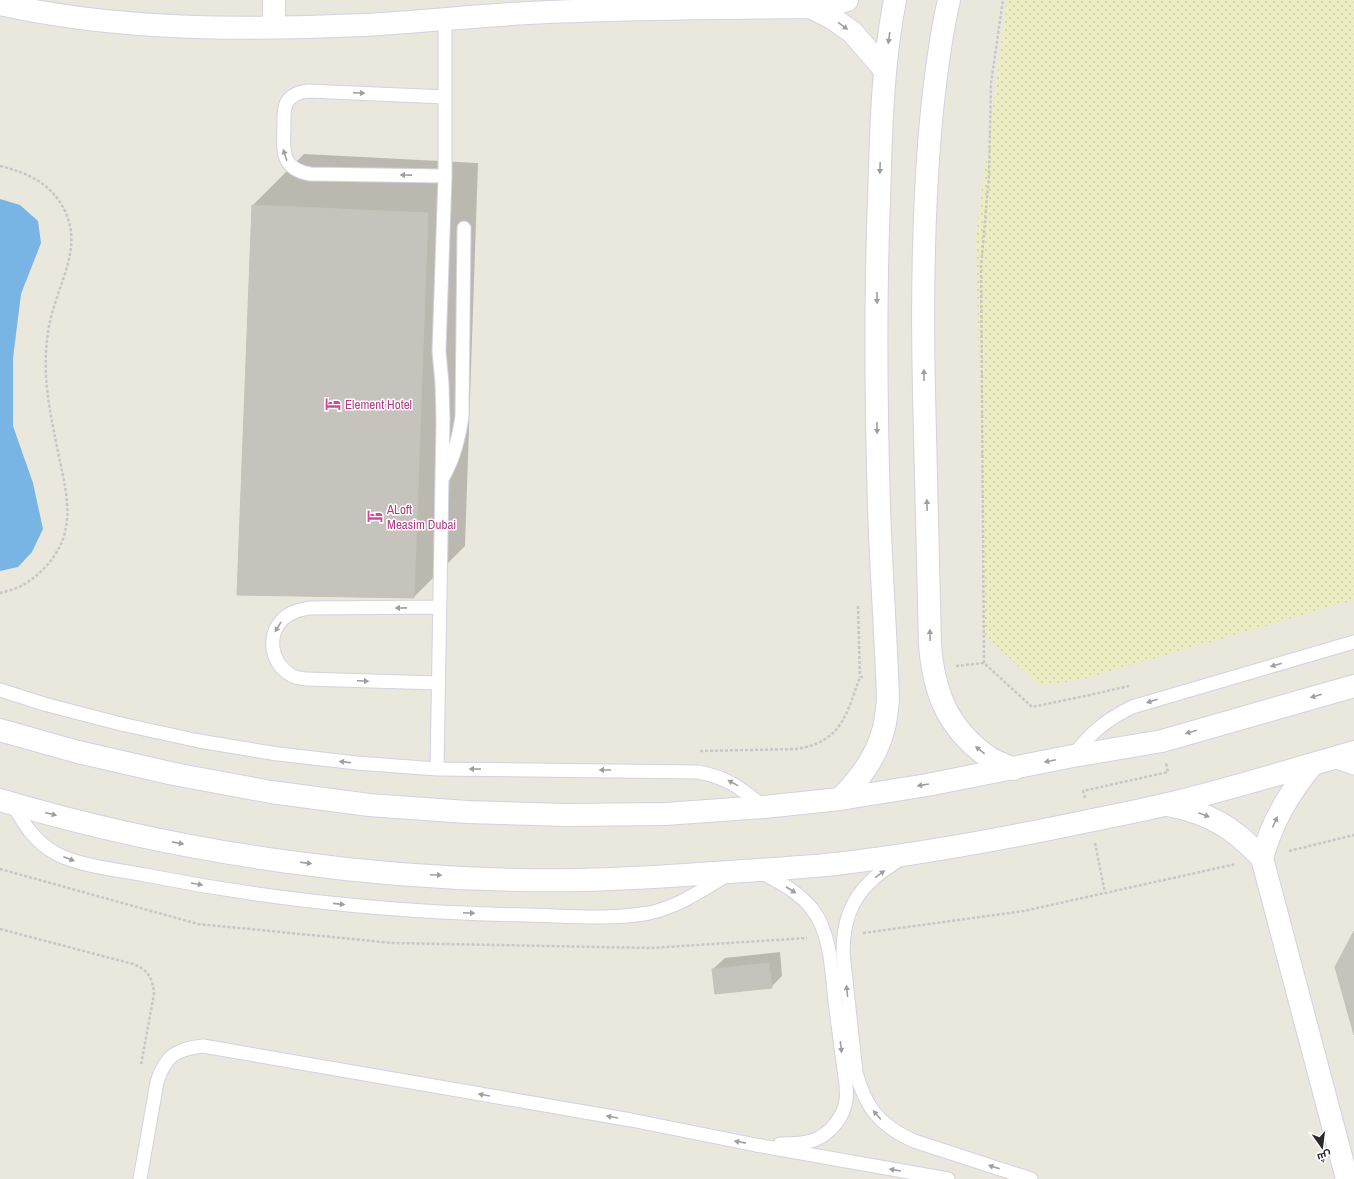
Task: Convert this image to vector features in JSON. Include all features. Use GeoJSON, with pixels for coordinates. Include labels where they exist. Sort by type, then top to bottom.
{"type":"FeatureCollection","features":[{"type":"Feature","properties":{"kind":"street"},"geometry":{"type":"LineString","coordinates":[[274,0],[274,27]]}},
{"type":"Feature","properties":{"kind":"street"},"geometry":{"type":"LineString","coordinates":[[0,4],[82,18],[210,28],[365,25],[613,10],[810,7],[835,4],[847,0]]}},
{"type":"Feature","properties":{"kind":"street"},"geometry":{"type":"LineString","coordinates":[[840,799],[859,779],[874,754],[884,728],[888,700],[879,508],[876,362],[879,209],[885,70],[895,0]]}},
{"type":"Feature","properties":{"kind":"street"},"geometry":{"type":"LineString","coordinates":[[949,0],[943,25],[933,97],[927,168],[924,240],[924,350],[930,646],[932,669],[939,695],[951,719],[968,740],[989,758],[1014,769]]}},
{"type":"Feature","properties":{"kind":"street"},"geometry":{"type":"LineString","coordinates":[[810,7],[832,18],[852,32],[885,70]]}},
{"type":"Feature","properties":{"kind":"street"},"geometry":{"type":"LineString","coordinates":[[0,730],[78,752],[174,774],[271,792],[369,805],[467,812],[566,815],[665,814],[764,807],[840,799],[1014,769],[1073,756],[1162,741],[1354,686]]}},
{"type":"Feature","properties":{"kind":"street"},"geometry":{"type":"LineString","coordinates":[[7,802],[131,834],[219,851],[308,864],[398,873],[488,878],[578,880],[668,877],[832,864],[906,855],[1030,834],[1166,805],[1354,752]]}},
{"type":"Feature","properties":{"kind":"street"},"geometry":{"type":"LineString","coordinates":[[1262,858],[1276,818],[1286,799],[1321,762]]}},
{"type":"Feature","properties":{"kind":"street"},"geometry":{"type":"LineString","coordinates":[[1166,805],[1188,809],[1216,820],[1247,842],[1262,858],[1348,1179]]}},
{"type":"Feature","properties":{"kind":"lane"},"geometry":{"type":"LineString","coordinates":[[437,769],[443,402],[440,340],[444,244],[445,19]]}},
{"type":"Feature","properties":{"kind":"lane"},"geometry":{"type":"LineString","coordinates":[[445,97],[308,91],[300,92],[292,96],[287,102],[283,147],[285,158],[290,166],[300,172],[310,174],[445,176]]}},
{"type":"Feature","properties":{"kind":"lane"},"geometry":{"type":"LineString","coordinates":[[442,480],[450,466],[456,450],[462,416],[464,228]]}},
{"type":"Feature","properties":{"kind":"lane"},"geometry":{"type":"LineString","coordinates":[[438,683],[299,678],[292,676],[281,668],[274,656],[272,643],[275,629],[283,618],[295,611],[309,608],[440,607]]}},
{"type":"Feature","properties":{"kind":"lane"},"geometry":{"type":"LineString","coordinates":[[1073,756],[1084,740],[1098,727],[1132,707],[1354,642]]}},
{"type":"Feature","properties":{"kind":"lane"},"geometry":{"type":"LineString","coordinates":[[0,690],[44,704],[121,724],[199,741],[278,754],[357,763],[437,769],[698,772],[711,774],[737,785],[764,807]]}},
{"type":"Feature","properties":{"kind":"lane"},"geometry":{"type":"LineString","coordinates":[[1321,762],[1354,768]]}},
{"type":"Feature","properties":{"kind":"lane"},"geometry":{"type":"LineString","coordinates":[[7,802],[31,833],[43,844],[57,854],[73,860],[160,878],[248,893],[337,904],[441,912],[515,915],[628,916],[673,906],[732,872]]}},
{"type":"Feature","properties":{"kind":"lane"},"geometry":{"type":"LineString","coordinates":[[906,855],[873,879],[862,891],[851,909],[843,935],[843,953],[856,1072],[860,1087],[866,1102],[875,1114],[886,1126],[899,1135],[1031,1179]]}},
{"type":"Feature","properties":{"kind":"lane"},"geometry":{"type":"LineString","coordinates":[[756,1145],[797,1143],[814,1140],[833,1127],[840,1118],[846,1101],[846,1084],[829,955],[821,923],[814,910],[804,899],[793,890],[758,870]]}},
{"type":"Feature","properties":{"kind":"lane"},"geometry":{"type":"LineString","coordinates":[[140,1179],[157,1082],[161,1071],[174,1054],[188,1048],[203,1046],[631,1120],[756,1145],[948,1179]]}},
{"type":"Feature","properties":{"kind":"path"},"geometry":{"type":"LineString","coordinates":[[1003,0],[991,83],[989,175],[981,267],[984,663],[1032,707],[1130,686]]}},
{"type":"Feature","properties":{"kind":"path"},"geometry":{"type":"LineString","coordinates":[[0,166],[20,171],[39,180],[54,194],[65,211],[71,230],[72,250],[51,316],[46,351],[45,372],[48,400],[66,486],[68,510],[65,532],[56,554],[41,572],[22,585],[0,593]]}},
{"type":"Feature","properties":{"kind":"path"},"geometry":{"type":"LineString","coordinates":[[932,669],[984,663]]}},
{"type":"Feature","properties":{"kind":"path"},"geometry":{"type":"LineString","coordinates":[[693,752],[796,749],[809,747],[821,742],[832,734],[840,725],[847,714],[860,677],[887,674]]}},
{"type":"Feature","properties":{"kind":"path"},"geometry":{"type":"LineString","coordinates":[[0,929],[133,964],[142,968],[149,975],[153,984],[154,994],[140,1072]]}},
{"type":"Feature","properties":{"kind":"sand"},"geometry":{"type":"Polygon","coordinates":[[[1007,0],[1354,0],[1354,600],[1084,679],[1041,686],[985,636],[976,236],[1007,0]]]}},
{"type":"Feature","properties":{"kind":"water"},"geometry":{"type":"Polygon","coordinates":[[[0,199],[20,205],[38,221],[41,243],[21,294],[13,358],[13,426],[33,483],[43,529],[32,552],[18,567],[0,571],[0,199]]]}},
{"type":"Feature","properties":{"kind":"building","name":"Element Hotel"},"geometry":{"type":"Polygon","coordinates":[[[252,205],[428,213],[414,598],[237,595],[252,205]]]}},
{"type":"Feature","properties":{"kind":"building"},"geometry":{"type":"Polygon","coordinates":[[[1354,931],[1354,1035],[1335,967],[1354,931]]]}},
{"type":"Feature","properties":{"kind":"building"},"geometry":{"type":"Polygon","coordinates":[[[769,963],[772,988],[715,994],[712,969],[769,963]]]}},
{"type":"Feature","properties":{"kind":"place","name":"Element Hotel"},"geometry":{"type":"Point","coordinates":[333,404]}},
{"type":"Feature","properties":{"kind":"place","name":"ALoft Measim Dubai"},"geometry":{"type":"Point","coordinates":[375,516]}}]}
